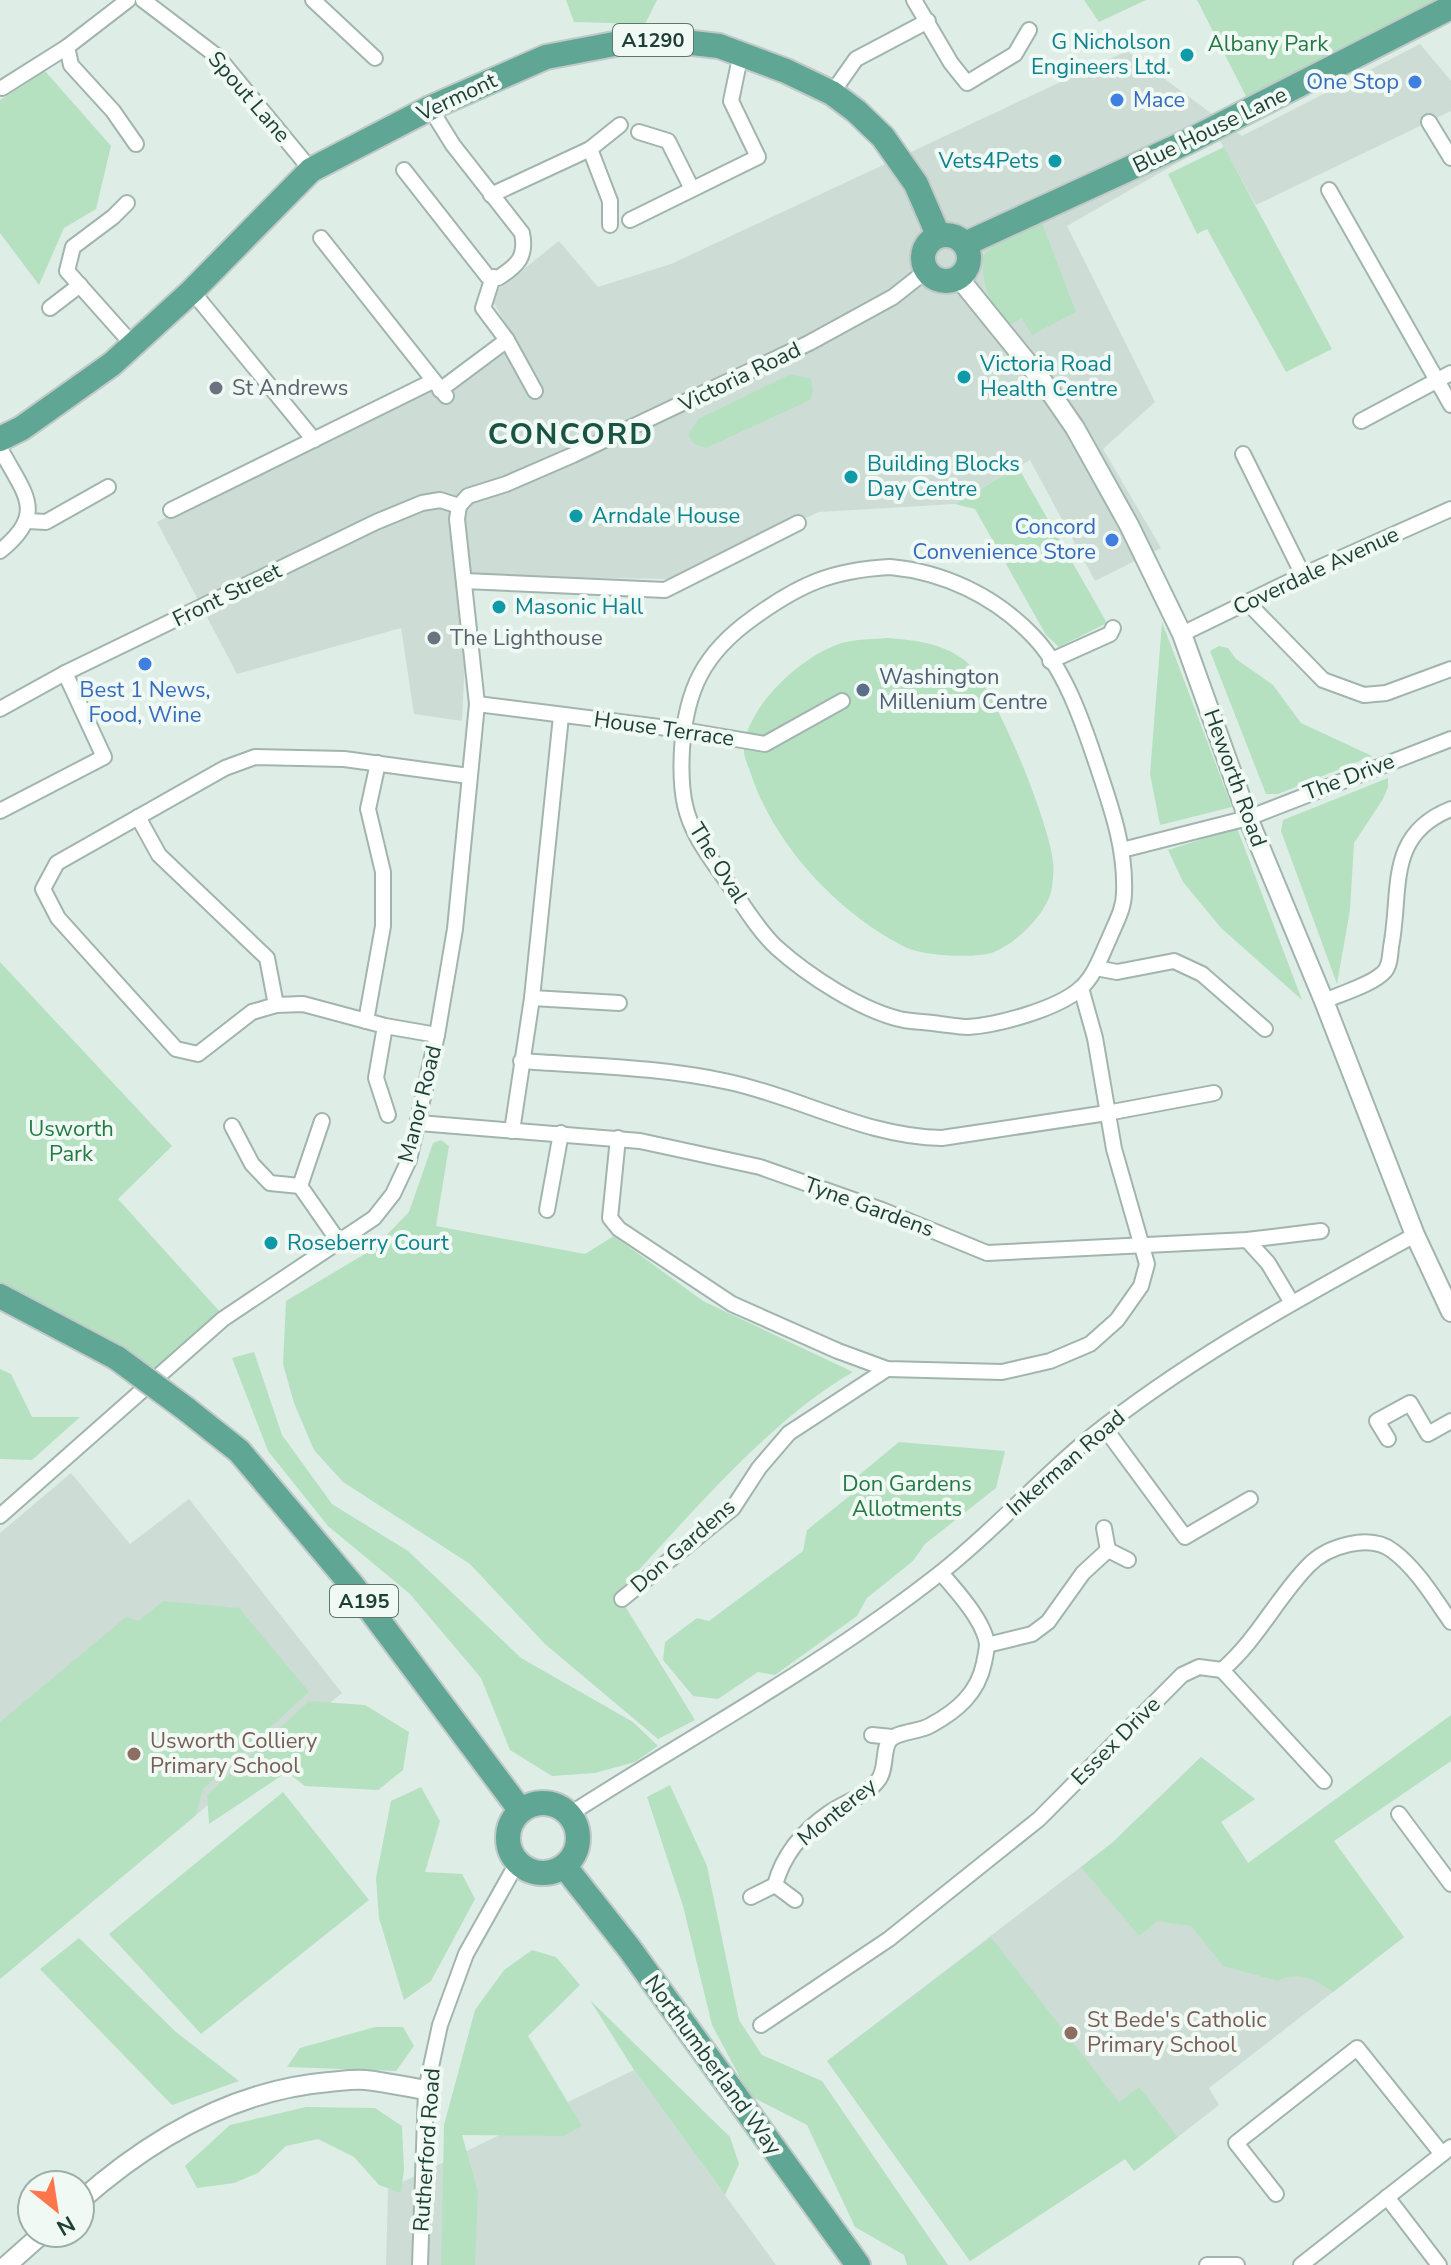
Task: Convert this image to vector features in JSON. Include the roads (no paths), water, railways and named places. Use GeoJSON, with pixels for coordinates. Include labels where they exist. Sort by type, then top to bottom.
{"type":"FeatureCollection","features":[{"type":"Feature","properties":{"kind":"main road","name":"Blue House Lane"},"geometry":{"type":"LineString","coordinates":[[965,244],[1187,142],[1451,7]]}},
{"type":"Feature","properties":{"kind":"main road","name":"Vermont"},"geometry":{"type":"LineString","coordinates":[[0,439],[22,428],[112,364],[192,291],[311,170],[430,108],[546,57],[630,41],[666,40],[719,46],[832,93],[856,111],[901,160],[916,184],[938,235]]}},
{"type":"Feature","properties":{"kind":"main road"},"geometry":{"type":"LineString","coordinates":[[938,235],[955,237],[965,244],[969,262],[967,270],[959,278],[945,282],[926,271],[922,257],[924,249],[938,235]]}},
{"type":"Feature","properties":{"kind":"main road","name":"A195"},"geometry":{"type":"LineString","coordinates":[[0,1296],[117,1358],[239,1451],[352,1585],[521,1811]]}},
{"type":"Feature","properties":{"kind":"main road"},"geometry":{"type":"LineString","coordinates":[[544,1803],[556,1805],[570,1814],[579,1837],[577,1849],[565,1867],[542,1874],[517,1863],[508,1840],[509,1828],[521,1811],[544,1803]]}},
{"type":"Feature","properties":{"kind":"main road","name":"Northumberland Way"},"geometry":{"type":"LineString","coordinates":[[565,1867],[629,1948],[858,2265]]}},
{"type":"Feature","properties":{"kind":"street"},"geometry":{"type":"LineString","coordinates":[[2,88],[67,47],[128,0]]}},
{"type":"Feature","properties":{"kind":"street","name":"Spout Lane"},"geometry":{"type":"LineString","coordinates":[[143,0],[218,57],[311,170]]}},
{"type":"Feature","properties":{"kind":"street"},"geometry":{"type":"LineString","coordinates":[[313,0],[375,58]]}},
{"type":"Feature","properties":{"kind":"street"},"geometry":{"type":"LineString","coordinates":[[914,0],[951,63],[967,83],[1015,54],[1029,30]]}},
{"type":"Feature","properties":{"kind":"street"},"geometry":{"type":"LineString","coordinates":[[832,93],[856,59],[928,21]]}},
{"type":"Feature","properties":{"kind":"street"},"geometry":{"type":"LineString","coordinates":[[67,47],[71,65],[113,111],[136,144]]}},
{"type":"Feature","properties":{"kind":"street"},"geometry":{"type":"LineString","coordinates":[[630,220],[758,157],[731,101],[741,53]]}},
{"type":"Feature","properties":{"kind":"street"},"geometry":{"type":"LineString","coordinates":[[404,170],[488,277],[498,278],[518,265],[525,246],[522,233],[453,145],[430,108]]}},
{"type":"Feature","properties":{"kind":"street"},"geometry":{"type":"LineString","coordinates":[[1429,122],[1451,158]]}},
{"type":"Feature","properties":{"kind":"street"},"geometry":{"type":"LineString","coordinates":[[491,195],[590,149],[620,125]]}},
{"type":"Feature","properties":{"kind":"street"},"geometry":{"type":"LineString","coordinates":[[639,132],[668,141],[692,189]]}},
{"type":"Feature","properties":{"kind":"street"},"geometry":{"type":"LineString","coordinates":[[590,149],[610,201],[610,225]]}},
{"type":"Feature","properties":{"kind":"street"},"geometry":{"type":"LineString","coordinates":[[1329,190],[1451,405]]}},
{"type":"Feature","properties":{"kind":"street"},"geometry":{"type":"LineString","coordinates":[[127,203],[73,247],[67,271],[133,345]]}},
{"type":"Feature","properties":{"kind":"street"},"geometry":{"type":"LineString","coordinates":[[321,238],[440,389]]}},
{"type":"Feature","properties":{"kind":"street","name":"Victoria Road"},"geometry":{"type":"LineString","coordinates":[[459,506],[468,496],[506,484],[573,455],[809,343],[893,297],[926,271]]}},
{"type":"Feature","properties":{"kind":"street"},"geometry":{"type":"LineString","coordinates":[[493,277],[483,308],[507,340],[535,391]]}},
{"type":"Feature","properties":{"kind":"street","name":"Heworth Road"},"geometry":{"type":"LineString","coordinates":[[959,278],[1044,383],[1075,428],[1129,525],[1182,634],[1248,818],[1324,1001],[1415,1235],[1451,1312]]}},
{"type":"Feature","properties":{"kind":"street"},"geometry":{"type":"LineString","coordinates":[[50,308],[80,285]]}},
{"type":"Feature","properties":{"kind":"street"},"geometry":{"type":"LineString","coordinates":[[192,291],[314,440]]}},
{"type":"Feature","properties":{"kind":"street"},"geometry":{"type":"LineString","coordinates":[[171,510],[314,440],[440,389],[507,340]]}},
{"type":"Feature","properties":{"kind":"street"},"geometry":{"type":"LineString","coordinates":[[1361,421],[1451,373]]}},
{"type":"Feature","properties":{"kind":"street"},"geometry":{"type":"LineString","coordinates":[[0,448],[30,505],[28,521],[17,537],[0,551]]}},
{"type":"Feature","properties":{"kind":"street"},"geometry":{"type":"LineString","coordinates":[[1243,454],[1303,575]]}},
{"type":"Feature","properties":{"kind":"street"},"geometry":{"type":"LineString","coordinates":[[28,521],[46,522],[108,487]]}},
{"type":"Feature","properties":{"kind":"street","name":"Front Street"},"geometry":{"type":"LineString","coordinates":[[0,709],[65,673],[387,517],[422,503],[440,500],[459,506]]}},
{"type":"Feature","properties":{"kind":"street","name":"Manor Road"},"geometry":{"type":"LineString","coordinates":[[0,1516],[152,1385],[223,1319],[374,1218],[393,1194],[409,1160],[437,1035],[455,929],[477,704],[457,519],[459,506]]}},
{"type":"Feature","properties":{"kind":"street","name":"Coverdale Avenue"},"geometry":{"type":"LineString","coordinates":[[1182,634],[1303,575],[1451,509]]}},
{"type":"Feature","properties":{"kind":"street"},"geometry":{"type":"LineString","coordinates":[[464,581],[665,590],[798,523]]}},
{"type":"Feature","properties":{"kind":"street","name":"The Oval"},"geometry":{"type":"LineString","coordinates":[[890,567],[918,570],[974,592],[1015,619],[1035,638],[1062,679],[1090,743],[1111,807],[1122,850],[1125,896],[1096,968],[1081,988],[1062,1000],[1025,1015],[967,1027],[901,1019],[840,994],[775,946],[697,839],[685,807],[681,770],[683,730],[692,687],[717,648],[763,610],[802,587],[853,569],[890,567]]}},
{"type":"Feature","properties":{"kind":"street"},"geometry":{"type":"LineString","coordinates":[[1247,602],[1323,680],[1364,695],[1386,693],[1451,669]]}},
{"type":"Feature","properties":{"kind":"street"},"geometry":{"type":"LineString","coordinates":[[1050,661],[1110,634],[1113,628]]}},
{"type":"Feature","properties":{"kind":"street"},"geometry":{"type":"LineString","coordinates":[[0,811],[104,757],[65,673]]}},
{"type":"Feature","properties":{"kind":"street","name":"House Terrace"},"geometry":{"type":"LineString","coordinates":[[477,704],[683,730],[765,744],[842,701]]}},
{"type":"Feature","properties":{"kind":"street"},"geometry":{"type":"LineString","coordinates":[[512,1131],[532,998],[561,716]]}},
{"type":"Feature","properties":{"kind":"street","name":"The Drive"},"geometry":{"type":"LineString","coordinates":[[1122,850],[1248,818],[1451,739]]}},
{"type":"Feature","properties":{"kind":"street"},"geometry":{"type":"LineString","coordinates":[[437,1035],[385,1026],[303,1004],[276,1005],[252,1012],[198,1054],[176,1049],[58,918],[43,889],[57,863],[225,768],[255,757],[344,759],[469,776]]}},
{"type":"Feature","properties":{"kind":"street"},"geometry":{"type":"LineString","coordinates":[[366,1021],[383,926],[383,872],[368,809],[378,763]]}},
{"type":"Feature","properties":{"kind":"street"},"geometry":{"type":"LineString","coordinates":[[1324,1001],[1377,977],[1387,968],[1396,921],[1398,865],[1412,839],[1433,816],[1451,809]]}},
{"type":"Feature","properties":{"kind":"street"},"geometry":{"type":"LineString","coordinates":[[138,817],[159,855],[267,958],[276,1005]]}},
{"type":"Feature","properties":{"kind":"street"},"geometry":{"type":"LineString","coordinates":[[1096,968],[1117,972],[1174,961],[1202,974],[1265,1029]]}},
{"type":"Feature","properties":{"kind":"street"},"geometry":{"type":"LineString","coordinates":[[618,1138],[610,1218],[619,1229],[732,1304],[887,1369],[1002,1372],[1050,1361],[1090,1344],[1117,1320],[1141,1286],[1147,1264],[1114,1149],[1095,1038],[1081,988]]}},
{"type":"Feature","properties":{"kind":"street"},"geometry":{"type":"LineString","coordinates":[[532,998],[619,1003]]}},
{"type":"Feature","properties":{"kind":"street"},"geometry":{"type":"LineString","coordinates":[[385,1026],[376,1078],[388,1115]]}},
{"type":"Feature","properties":{"kind":"street"},"geometry":{"type":"LineString","coordinates":[[521,1061],[662,1071],[732,1082],[872,1129],[917,1138],[942,1138],[1214,1093]]}},
{"type":"Feature","properties":{"kind":"street"},"geometry":{"type":"LineString","coordinates":[[300,1186],[322,1121]]}},
{"type":"Feature","properties":{"kind":"street","name":"Tyne Gardens"},"geometry":{"type":"LineString","coordinates":[[419,1123],[618,1138],[760,1167],[882,1210],[987,1253],[1247,1240],[1321,1231]]}},
{"type":"Feature","properties":{"kind":"street"},"geometry":{"type":"LineString","coordinates":[[232,1126],[252,1164],[270,1183],[300,1186],[339,1242]]}},
{"type":"Feature","properties":{"kind":"street"},"geometry":{"type":"LineString","coordinates":[[547,1210],[561,1133]]}},
{"type":"Feature","properties":{"kind":"street","name":"Inkerman Road"},"geometry":{"type":"LineString","coordinates":[[570,1814],[851,1639],[941,1573],[1104,1427],[1175,1375],[1292,1303],[1415,1235]]}},
{"type":"Feature","properties":{"kind":"street"},"geometry":{"type":"LineString","coordinates":[[1247,1240],[1268,1263],[1292,1303]]}},
{"type":"Feature","properties":{"kind":"street","name":"Don Gardens"},"geometry":{"type":"LineString","coordinates":[[622,1599],[733,1508],[759,1468],[789,1433],[887,1369]]}},
{"type":"Feature","properties":{"kind":"street"},"geometry":{"type":"LineString","coordinates":[[1388,1439],[1377,1421],[1410,1403],[1428,1434],[1451,1421]]}},
{"type":"Feature","properties":{"kind":"street"},"geometry":{"type":"LineString","coordinates":[[1104,1427],[1185,1537],[1250,1499]]}},
{"type":"Feature","properties":{"kind":"street"},"geometry":{"type":"LineString","coordinates":[[1104,1528],[1108,1550]]}},
{"type":"Feature","properties":{"kind":"street"},"geometry":{"type":"LineString","coordinates":[[1324,1781],[1222,1670],[1238,1657],[1310,1563],[1338,1547],[1364,1542],[1390,1548],[1411,1566],[1451,1622]]}},
{"type":"Feature","properties":{"kind":"street"},"geometry":{"type":"LineString","coordinates":[[987,1645],[1032,1634],[1048,1622],[1083,1573],[1108,1550]]}},
{"type":"Feature","properties":{"kind":"street"},"geometry":{"type":"LineString","coordinates":[[1108,1550],[1128,1560]]}},
{"type":"Feature","properties":{"kind":"street"},"geometry":{"type":"LineString","coordinates":[[872,1735],[892,1737],[926,1728],[962,1705],[982,1673],[987,1645],[982,1630],[964,1600],[941,1573]]}},
{"type":"Feature","properties":{"kind":"street","name":"Essex Drive"},"geometry":{"type":"LineString","coordinates":[[761,2025],[889,1939],[1039,1819],[1182,1675],[1199,1667],[1222,1670]]}},
{"type":"Feature","properties":{"kind":"street","name":"Monterey"},"geometry":{"type":"LineString","coordinates":[[775,1885],[780,1868],[792,1848],[810,1828],[869,1789],[881,1777],[892,1737]]}},
{"type":"Feature","properties":{"kind":"street"},"geometry":{"type":"LineString","coordinates":[[1399,1814],[1451,1884]]}},
{"type":"Feature","properties":{"kind":"street","name":"Rutherford Road"},"geometry":{"type":"LineString","coordinates":[[420,2265],[426,2090],[440,2025],[466,1954],[517,1863]]}},
{"type":"Feature","properties":{"kind":"street"},"geometry":{"type":"LineString","coordinates":[[751,1897],[775,1885],[795,1900]]}},
{"type":"Feature","properties":{"kind":"street"},"geometry":{"type":"LineString","coordinates":[[1276,2194],[1236,2143],[1357,2048],[1446,2151],[1301,2265]]}},
{"type":"Feature","properties":{"kind":"street"},"geometry":{"type":"LineString","coordinates":[[96,2187],[114,2171],[175,2131],[241,2100],[302,2084],[363,2079],[426,2090]]}},
{"type":"Feature","properties":{"kind":"street"},"geometry":{"type":"LineString","coordinates":[[1387,2197],[1439,2265]]}},
{"type":"Feature","properties":{"kind":"street"},"geometry":{"type":"LineString","coordinates":[[7,2265],[25,2249]]}},
{"type":"Feature","properties":{"kind":"street"},"geometry":{"type":"LineString","coordinates":[[1207,2265],[1237,2265]]}},
{"type":"Feature","properties":{"kind":"place","name":"G Nicholson Engineers Ltd."},"geometry":{"type":"Point","coordinates":[1187,55]}},
{"type":"Feature","properties":{"kind":"place","name":"One Stop"},"geometry":{"type":"Point","coordinates":[1415,82]}},
{"type":"Feature","properties":{"kind":"place","name":"Mace"},"geometry":{"type":"Point","coordinates":[1117,100]}},
{"type":"Feature","properties":{"kind":"place","name":"Vets4Pets"},"geometry":{"type":"Point","coordinates":[1055,161]}},
{"type":"Feature","properties":{"kind":"place","name":"Victoria Road Health Centre"},"geometry":{"type":"Point","coordinates":[964,377]}},
{"type":"Feature","properties":{"kind":"place","name":"St Andrews"},"geometry":{"type":"Point","coordinates":[216,388]}},
{"type":"Feature","properties":{"kind":"place","name":"Building Blocks Day Centre"},"geometry":{"type":"Point","coordinates":[851,477]}},
{"type":"Feature","properties":{"kind":"place","name":"Arndale House"},"geometry":{"type":"Point","coordinates":[576,516]}},
{"type":"Feature","properties":{"kind":"place","name":"Concord Convenience Store"},"geometry":{"type":"Point","coordinates":[1112,540]}},
{"type":"Feature","properties":{"kind":"place","name":"Masonic Hall"},"geometry":{"type":"Point","coordinates":[499,607]}},
{"type":"Feature","properties":{"kind":"place","name":"The Lighthouse"},"geometry":{"type":"Point","coordinates":[434,638]}},
{"type":"Feature","properties":{"kind":"place","name":"Best 1 News, Food, Wine"},"geometry":{"type":"Point","coordinates":[145,664]}},
{"type":"Feature","properties":{"kind":"place","name":"Washington Millenium Centre"},"geometry":{"type":"Point","coordinates":[863,690]}},
{"type":"Feature","properties":{"kind":"place","name":"Roseberry Court"},"geometry":{"type":"Point","coordinates":[271,1243]}},
{"type":"Feature","properties":{"kind":"place","name":"Usworth Colliery Primary School"},"geometry":{"type":"Point","coordinates":[134,1754]}},
{"type":"Feature","properties":{"kind":"place","name":"St Bede's Catholic Primary School"},"geometry":{"type":"Point","coordinates":[1071,2033]}},
{"type":"Feature","properties":{"kind":"district","name":"CONCORD"},"geometry":{"type":"Point","coordinates":[571,434]}},
{"type":"Feature","properties":{"kind":"park label","name":"Albany Park"},"geometry":{"type":"Point","coordinates":[1268,44]}},
{"type":"Feature","properties":{"kind":"park label","name":"Usworth Park"},"geometry":{"type":"Point","coordinates":[71,1142]}},
{"type":"Feature","properties":{"kind":"park label","name":"Don Gardens Allotments"},"geometry":{"type":"Point","coordinates":[907,1496]}}]}
